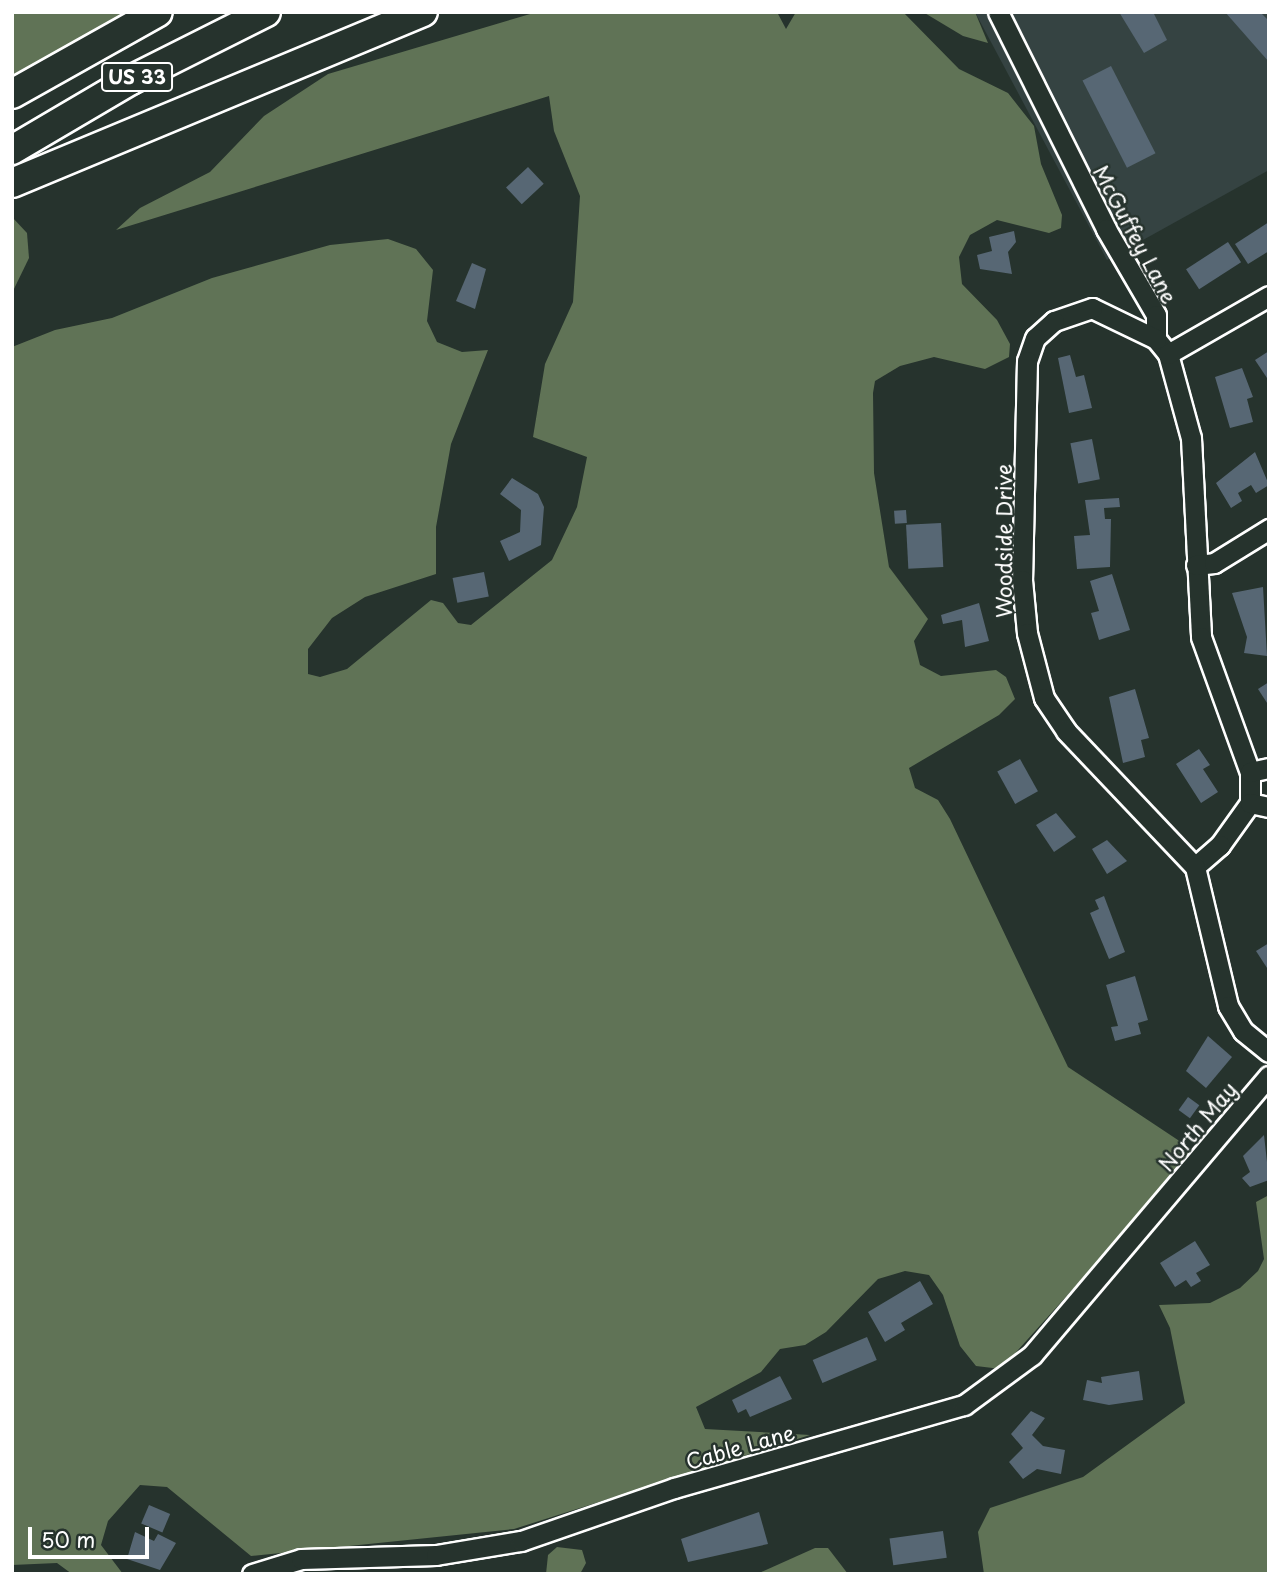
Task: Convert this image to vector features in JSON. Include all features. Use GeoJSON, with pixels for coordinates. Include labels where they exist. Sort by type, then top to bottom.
{"type":"FeatureCollection","features":[{"type":"Feature","properties":{"kind":"highway","name":"US 33"},"geometry":{"type":"LineString","coordinates":[[12,94],[158,12]]}},
{"type":"Feature","properties":{"kind":"highway","name":"US 33"},"geometry":{"type":"LineString","coordinates":[[12,150],[131,80],[266,12]]}},
{"type":"Feature","properties":{"kind":"highway"},"geometry":{"type":"LineString","coordinates":[[12,183],[423,12]]}},
{"type":"Feature","properties":{"kind":"street","name":"McGuffey Lane"},"geometry":{"type":"LineString","coordinates":[[998,12],[1106,229],[1156,315],[1196,467],[1196,565],[1201,637],[1259,770],[1259,805]]}},
{"type":"Feature","properties":{"kind":"street"},"geometry":{"type":"LineString","coordinates":[[1162,346],[1269,296]]}},
{"type":"Feature","properties":{"kind":"street","name":"Woodside Drive"},"geometry":{"type":"LineString","coordinates":[[1162,346],[1092,308],[1054,321],[1035,338],[1027,361],[1023,610],[1044,698],[1066,731],[1195,867]]}},
{"type":"Feature","properties":{"kind":"street"},"geometry":{"type":"LineString","coordinates":[[1196,565],[1214,563],[1269,529]]}},
{"type":"Feature","properties":{"kind":"street"},"geometry":{"type":"LineString","coordinates":[[1259,805],[1195,867],[1228,1006],[1243,1031],[1269,1052]]}},
{"type":"Feature","properties":{"kind":"street","name":"North May"},"geometry":{"type":"LineString","coordinates":[[1160,1205],[1269,1076]]}},
{"type":"Feature","properties":{"kind":"street","name":"Cable Lane"},"geometry":{"type":"LineString","coordinates":[[252,1574],[302,1559],[436,1555],[521,1541],[674,1488],[964,1405],[1032,1355],[1160,1205]]}},
{"type":"Feature","properties":{"kind":"shaded area"},"geometry":{"type":"Polygon","coordinates":[[[975,12],[1269,12],[1269,170],[1107,260],[975,12]]]}},
{"type":"Feature","properties":{"kind":"green space"},"geometry":{"type":"Polygon","coordinates":[[[12,12],[133,12],[12,75],[12,12]]]}},
{"type":"Feature","properties":{"kind":"green space"},"geometry":{"type":"Polygon","coordinates":[[[537,12],[777,12],[786,29],[796,12],[903,12],[959,69],[1008,93],[1034,126],[1041,164],[1062,215],[1061,228],[1049,233],[997,220],[970,235],[959,257],[962,284],[997,320],[1010,344],[1009,357],[985,369],[934,357],[900,366],[875,381],[874,473],[889,567],[928,619],[914,641],[920,665],[941,676],[996,670],[1006,677],[1015,699],[999,715],[909,768],[915,788],[938,800],[950,819],[1068,1067],[1196,1152],[1001,1369],[976,1366],[960,1346],[943,1295],[929,1275],[905,1271],[878,1279],[826,1332],[805,1345],[780,1349],[761,1372],[696,1407],[705,1429],[810,1435],[514,1529],[251,1556],[167,1487],[140,1485],[108,1521],[101,1545],[123,1574],[72,1574],[57,1563],[12,1565],[12,347],[55,330],[112,318],[212,278],[330,245],[388,239],[416,249],[433,270],[427,321],[437,342],[462,352],[488,350],[451,444],[436,527],[436,574],[365,597],[332,618],[308,649],[308,674],[320,677],[347,669],[431,600],[443,603],[458,623],[471,625],[552,560],[577,507],[587,457],[533,437],[545,364],[573,302],[580,196],[554,131],[549,96],[116,230],[140,208],[210,172],[264,116],[328,74],[537,12]]]}},
{"type":"Feature","properties":{"kind":"green space"},"geometry":{"type":"Polygon","coordinates":[[[923,12],[975,12],[988,43],[963,36],[923,12]]]}},
{"type":"Feature","properties":{"kind":"green space"},"geometry":{"type":"Polygon","coordinates":[[[12,217],[27,233],[29,258],[12,293],[12,217]]]}},
{"type":"Feature","properties":{"kind":"green space"},"geometry":{"type":"Polygon","coordinates":[[[1269,1195],[1269,1574],[984,1574],[978,1532],[990,1508],[1083,1477],[1185,1403],[1170,1328],[1159,1305],[1210,1303],[1240,1288],[1258,1271],[1264,1259],[1256,1202],[1269,1195]]]}},
{"type":"Feature","properties":{"kind":"green space"},"geometry":{"type":"Polygon","coordinates":[[[557,1547],[582,1550],[586,1563],[580,1574],[546,1574],[548,1555],[557,1547]]]}},
{"type":"Feature","properties":{"kind":"green space"},"geometry":{"type":"Polygon","coordinates":[[[815,1548],[828,1548],[848,1574],[757,1574],[815,1548]]]}},
{"type":"Feature","properties":{"kind":"building"},"geometry":{"type":"Polygon","coordinates":[[[1119,12],[1153,12],[1167,40],[1144,53],[1119,12]]]}},
{"type":"Feature","properties":{"kind":"building"},"geometry":{"type":"Polygon","coordinates":[[[1225,12],[1260,12],[1269,21],[1269,62],[1225,12]]]}},
{"type":"Feature","properties":{"kind":"building"},"geometry":{"type":"Polygon","coordinates":[[[1111,66],[1155,153],[1127,168],[1082,81],[1111,66]]]}},
{"type":"Feature","properties":{"kind":"building"},"geometry":{"type":"Polygon","coordinates":[[[528,167],[544,184],[522,204],[506,187],[528,167]]]}},
{"type":"Feature","properties":{"kind":"building"},"geometry":{"type":"Polygon","coordinates":[[[1269,222],[1269,251],[1248,264],[1235,244],[1269,222]]]}},
{"type":"Feature","properties":{"kind":"building"},"geometry":{"type":"Polygon","coordinates":[[[1014,231],[1016,242],[1008,252],[1012,274],[980,269],[977,255],[992,251],[989,237],[1014,231]]]}},
{"type":"Feature","properties":{"kind":"building"},"geometry":{"type":"Polygon","coordinates":[[[1228,242],[1241,262],[1199,289],[1186,269],[1228,242]]]}},
{"type":"Feature","properties":{"kind":"building"},"geometry":{"type":"Polygon","coordinates":[[[472,263],[486,269],[475,309],[456,301],[472,263]]]}},
{"type":"Feature","properties":{"kind":"building"},"geometry":{"type":"Polygon","coordinates":[[[1269,351],[1269,381],[1255,360],[1269,351]]]}},
{"type":"Feature","properties":{"kind":"building"},"geometry":{"type":"Polygon","coordinates":[[[1070,355],[1076,377],[1084,375],[1092,408],[1069,413],[1058,358],[1070,355]]]}},
{"type":"Feature","properties":{"kind":"building"},"geometry":{"type":"Polygon","coordinates":[[[1242,368],[1253,397],[1247,399],[1253,422],[1230,428],[1215,377],[1242,368]]]}},
{"type":"Feature","properties":{"kind":"building"},"geometry":{"type":"Polygon","coordinates":[[[1092,439],[1100,479],[1078,483],[1070,443],[1092,439]]]}},
{"type":"Feature","properties":{"kind":"building"},"geometry":{"type":"Polygon","coordinates":[[[1255,452],[1269,485],[1256,493],[1251,485],[1238,493],[1242,501],[1231,508],[1216,483],[1255,452]]]}},
{"type":"Feature","properties":{"kind":"building"},"geometry":{"type":"Polygon","coordinates":[[[512,478],[538,494],[544,507],[541,545],[509,561],[500,541],[520,532],[521,510],[500,494],[512,478]]]}},
{"type":"Feature","properties":{"kind":"building"},"geometry":{"type":"Polygon","coordinates":[[[1119,498],[1120,507],[1104,508],[1105,519],[1111,519],[1110,567],[1077,569],[1074,536],[1090,535],[1085,500],[1119,498]]]}},
{"type":"Feature","properties":{"kind":"building"},"geometry":{"type":"Polygon","coordinates":[[[906,510],[907,523],[895,524],[894,511],[906,510]]]}},
{"type":"Feature","properties":{"kind":"building"},"geometry":{"type":"Polygon","coordinates":[[[941,523],[943,567],[908,569],[906,525],[941,523]]]}},
{"type":"Feature","properties":{"kind":"building"},"geometry":{"type":"Polygon","coordinates":[[[484,572],[489,597],[457,603],[453,578],[484,572]]]}},
{"type":"Feature","properties":{"kind":"building"},"geometry":{"type":"Polygon","coordinates":[[[1112,574],[1130,630],[1099,640],[1091,613],[1099,611],[1090,581],[1112,574]]]}},
{"type":"Feature","properties":{"kind":"building"},"geometry":{"type":"Polygon","coordinates":[[[1263,587],[1267,656],[1244,653],[1247,637],[1232,593],[1263,587]]]}},
{"type":"Feature","properties":{"kind":"building"},"geometry":{"type":"Polygon","coordinates":[[[979,603],[989,641],[965,647],[962,620],[943,624],[941,615],[979,603]]]}},
{"type":"Feature","properties":{"kind":"building"},"geometry":{"type":"Polygon","coordinates":[[[1269,682],[1269,706],[1258,689],[1269,682]]]}},
{"type":"Feature","properties":{"kind":"building"},"geometry":{"type":"Polygon","coordinates":[[[1135,689],[1149,738],[1141,740],[1145,757],[1123,763],[1109,697],[1135,689]]]}},
{"type":"Feature","properties":{"kind":"building"},"geometry":{"type":"Polygon","coordinates":[[[1199,749],[1210,765],[1203,769],[1218,792],[1201,803],[1176,764],[1199,749]]]}},
{"type":"Feature","properties":{"kind":"building"},"geometry":{"type":"Polygon","coordinates":[[[1020,759],[1038,791],[1015,804],[997,772],[1020,759]]]}},
{"type":"Feature","properties":{"kind":"building"},"geometry":{"type":"Polygon","coordinates":[[[1056,813],[1076,837],[1054,852],[1036,825],[1056,813]]]}},
{"type":"Feature","properties":{"kind":"building"},"geometry":{"type":"Polygon","coordinates":[[[1107,840],[1127,861],[1107,874],[1092,849],[1107,840]]]}},
{"type":"Feature","properties":{"kind":"building"},"geometry":{"type":"Polygon","coordinates":[[[1104,896],[1125,952],[1109,959],[1090,913],[1099,909],[1095,900],[1104,896]]]}},
{"type":"Feature","properties":{"kind":"building"},"geometry":{"type":"Polygon","coordinates":[[[1269,943],[1269,971],[1256,951],[1269,943]]]}},
{"type":"Feature","properties":{"kind":"building"},"geometry":{"type":"Polygon","coordinates":[[[1135,976],[1148,1020],[1138,1023],[1141,1034],[1115,1041],[1111,1027],[1118,1026],[1106,985],[1135,976]]]}},
{"type":"Feature","properties":{"kind":"building"},"geometry":{"type":"Polygon","coordinates":[[[1208,1036],[1232,1057],[1206,1088],[1186,1071],[1208,1036]]]}},
{"type":"Feature","properties":{"kind":"building"},"geometry":{"type":"Polygon","coordinates":[[[1188,1097],[1199,1105],[1190,1118],[1179,1110],[1188,1097]]]}},
{"type":"Feature","properties":{"kind":"building"},"geometry":{"type":"Polygon","coordinates":[[[1264,1135],[1269,1180],[1250,1187],[1242,1178],[1250,1172],[1243,1156],[1264,1135]]]}},
{"type":"Feature","properties":{"kind":"building"},"geometry":{"type":"Polygon","coordinates":[[[1195,1241],[1210,1265],[1196,1273],[1201,1281],[1191,1287],[1186,1280],[1175,1287],[1160,1263],[1195,1241]]]}},
{"type":"Feature","properties":{"kind":"building"},"geometry":{"type":"Polygon","coordinates":[[[920,1281],[933,1304],[901,1323],[905,1330],[885,1342],[868,1312],[920,1281]]]}},
{"type":"Feature","properties":{"kind":"building"},"geometry":{"type":"Polygon","coordinates":[[[867,1337],[877,1360],[822,1383],[813,1360],[867,1337]]]}},
{"type":"Feature","properties":{"kind":"building"},"geometry":{"type":"Polygon","coordinates":[[[1139,1371],[1143,1400],[1109,1405],[1083,1400],[1087,1380],[1102,1383],[1101,1377],[1139,1371]]]}},
{"type":"Feature","properties":{"kind":"building"},"geometry":{"type":"Polygon","coordinates":[[[780,1376],[792,1399],[750,1417],[746,1409],[738,1413],[732,1400],[780,1376]]]}},
{"type":"Feature","properties":{"kind":"building"},"geometry":{"type":"Polygon","coordinates":[[[1031,1411],[1045,1418],[1032,1435],[1043,1446],[1065,1450],[1061,1474],[1037,1469],[1023,1479],[1009,1462],[1023,1448],[1011,1434],[1031,1411]]]}},
{"type":"Feature","properties":{"kind":"building"},"geometry":{"type":"Polygon","coordinates":[[[149,1505],[170,1514],[162,1532],[141,1523],[149,1505]]]}},
{"type":"Feature","properties":{"kind":"building"},"geometry":{"type":"Polygon","coordinates":[[[759,1512],[768,1544],[688,1562],[681,1539],[759,1512]]]}},
{"type":"Feature","properties":{"kind":"building"},"geometry":{"type":"Polygon","coordinates":[[[943,1531],[947,1558],[893,1565],[890,1539],[943,1531]]]}},
{"type":"Feature","properties":{"kind":"building"},"geometry":{"type":"Polygon","coordinates":[[[135,1532],[154,1541],[158,1534],[176,1543],[160,1570],[127,1559],[135,1532]]]}}]}
